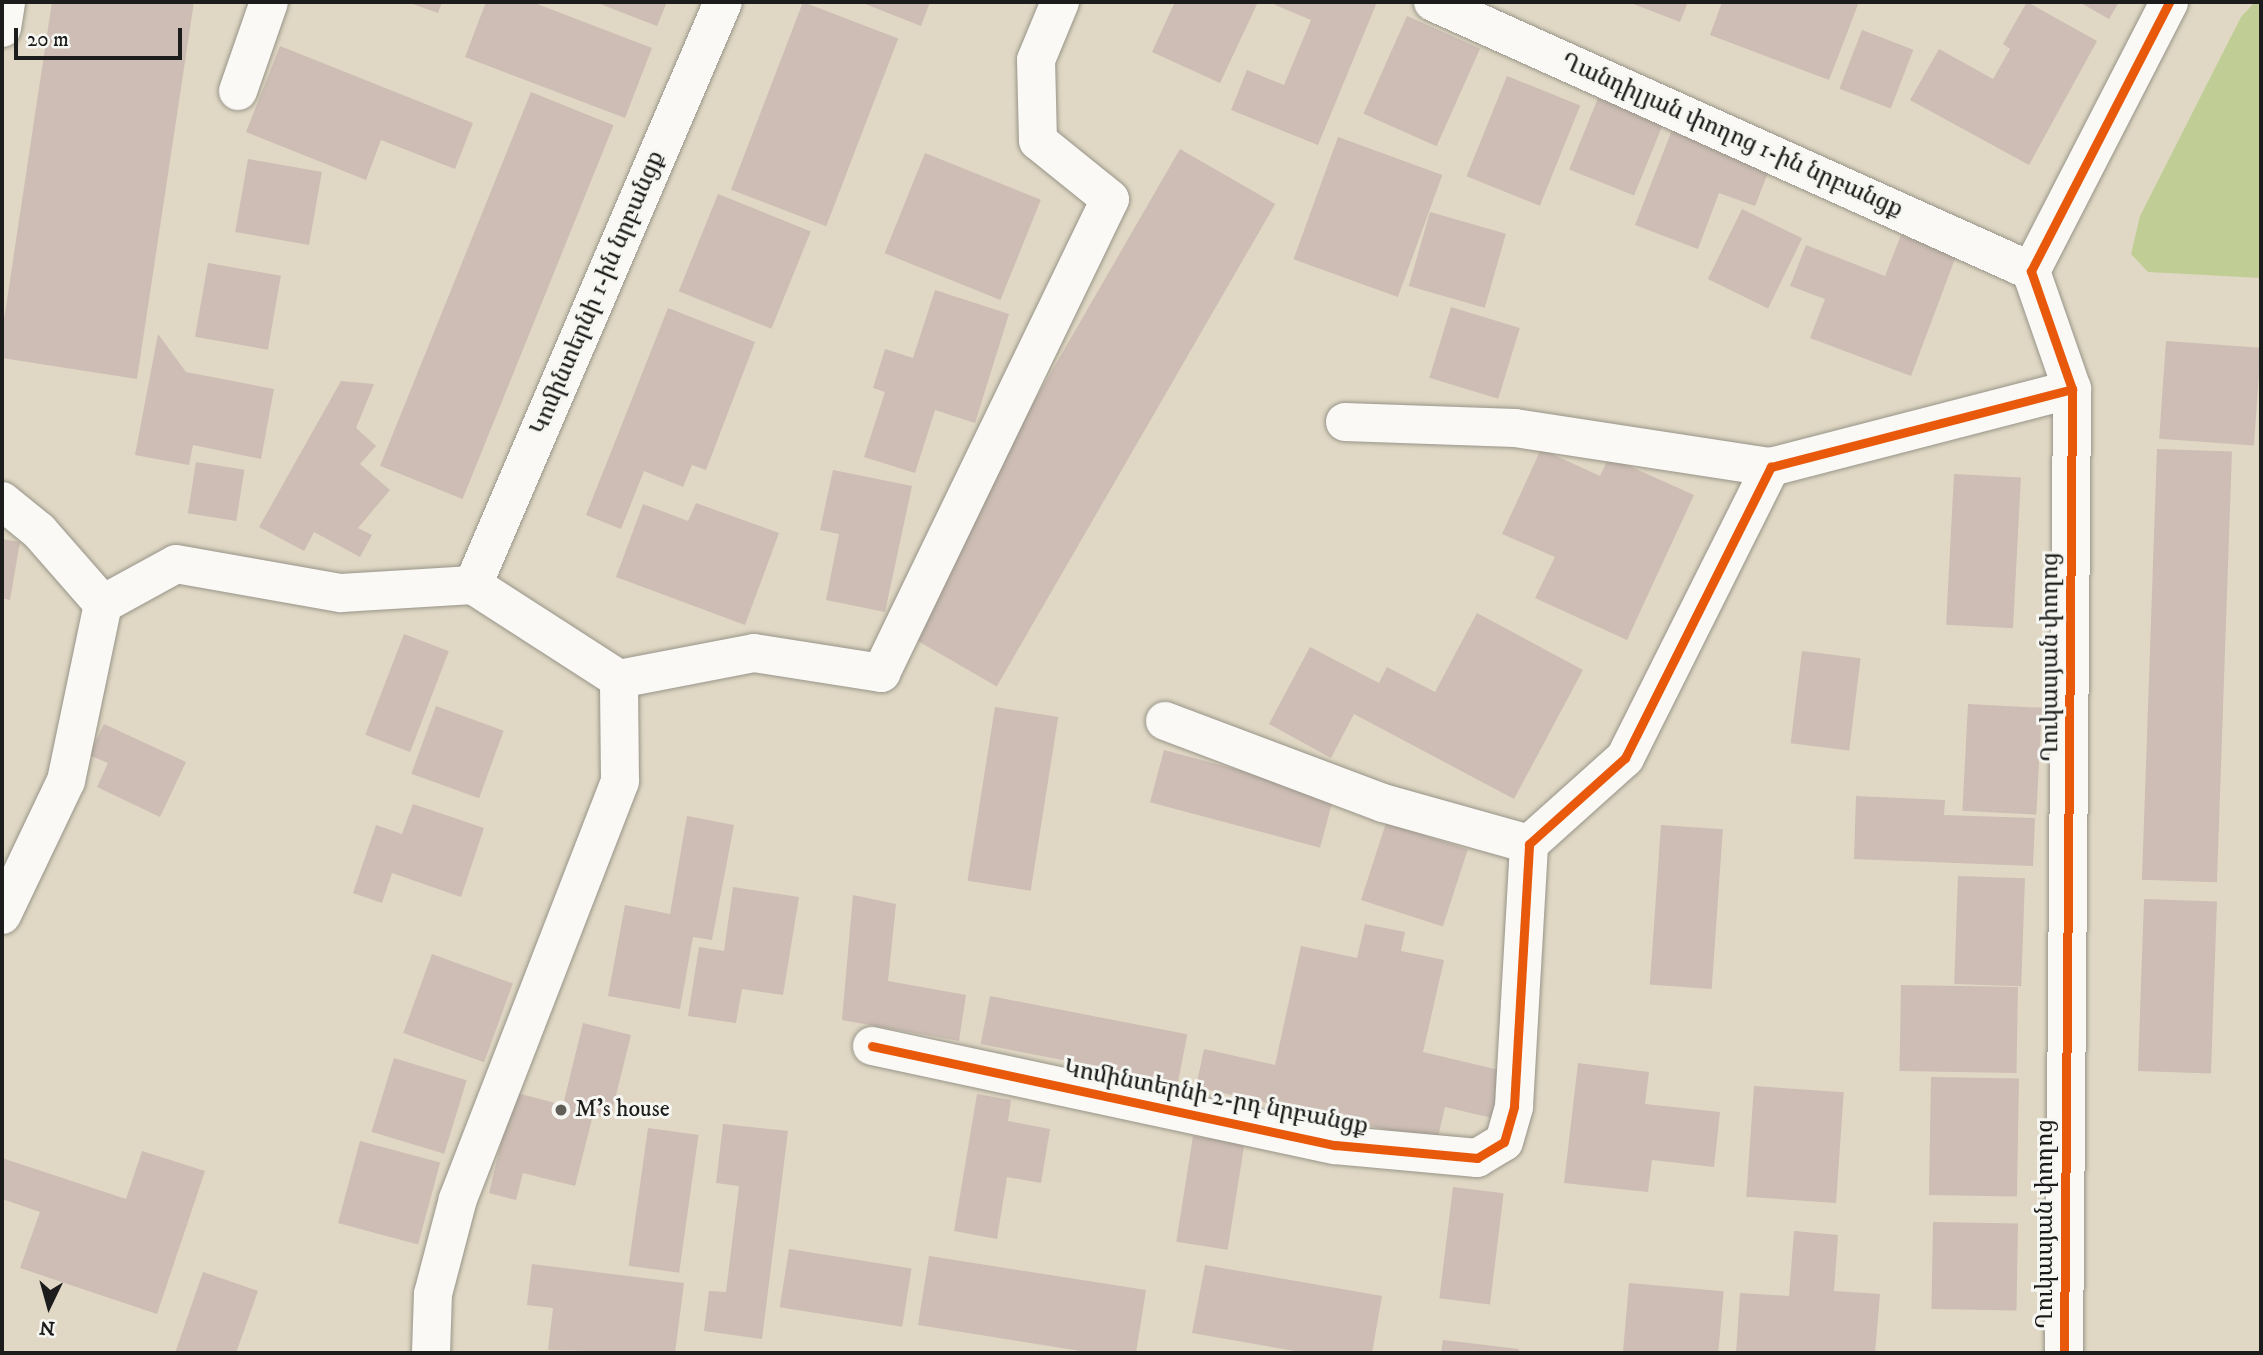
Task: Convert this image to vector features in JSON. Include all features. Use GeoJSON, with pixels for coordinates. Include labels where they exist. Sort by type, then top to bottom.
{"type":"FeatureCollection","features":[{"type":"Feature","properties":{"kind":"street"},"geometry":{"type":"LineString","coordinates":[[2,28],[6,2]]}},
{"type":"Feature","properties":{"kind":"street"},"geometry":{"type":"LineString","coordinates":[[239,91],[269,2]]}},
{"type":"Feature","properties":{"kind":"street","name":"Կոմինտերնի 1-ին նրբանցք"},"geometry":{"type":"LineString","coordinates":[[472,585],[723,2]]}},
{"type":"Feature","properties":{"kind":"street"},"geometry":{"type":"LineString","coordinates":[[2,915],[66,781],[103,604],[176,564],[341,593],[472,585],[619,679],[754,653],[881,673],[1110,200],[1038,141],[1036,60],[1060,2]]}},
{"type":"Feature","properties":{"kind":"street","name":"Ղանդիլյան փողոց 1-ին նրբանցք"},"geometry":{"type":"LineString","coordinates":[[1433,2],[2031,271]]}},
{"type":"Feature","properties":{"kind":"street"},"geometry":{"type":"LineString","coordinates":[[2031,271],[2169,2]]}},
{"type":"Feature","properties":{"kind":"street","name":"Ղուկասյան փողոց"},"geometry":{"type":"LineString","coordinates":[[2031,271],[2073,389],[2064,1353]]}},
{"type":"Feature","properties":{"kind":"street"},"geometry":{"type":"LineString","coordinates":[[1345,422],[1515,428],[1771,467],[2073,389]]}},
{"type":"Feature","properties":{"kind":"street"},"geometry":{"type":"LineString","coordinates":[[1165,720],[1383,803],[1529,844],[1625,758],[1771,467]]}},
{"type":"Feature","properties":{"kind":"street"},"geometry":{"type":"LineString","coordinates":[[2,502],[39,531],[103,604]]}},
{"type":"Feature","properties":{"kind":"street"},"geometry":{"type":"LineString","coordinates":[[431,1353],[433,1294],[458,1199],[620,781],[619,679]]}},
{"type":"Feature","properties":{"kind":"street","name":"Կոմինտերնի 2-րդ նրբանցք"},"geometry":{"type":"LineString","coordinates":[[872,1046],[1335,1145],[1477,1158],[1504,1142],[1514,1107],[1529,844]]}},
{"type":"Feature","properties":{"kind":"green space"},"geometry":{"type":"Polygon","coordinates":[[[2255,2],[2261,2],[2261,278],[2148,272],[2131,254],[2140,216],[2241,17],[2255,2]]]}},
{"type":"Feature","properties":{"kind":"building"},"geometry":{"type":"Polygon","coordinates":[[[52,2],[194,2],[137,379],[2,358],[2,333],[52,2]]]}},
{"type":"Feature","properties":{"kind":"building"},"geometry":{"type":"Polygon","coordinates":[[[407,2],[442,2],[438,13],[407,2]]]}},
{"type":"Feature","properties":{"kind":"building"},"geometry":{"type":"Polygon","coordinates":[[[486,2],[532,2],[652,48],[625,118],[465,57],[486,2]]]}},
{"type":"Feature","properties":{"kind":"building"},"geometry":{"type":"Polygon","coordinates":[[[595,2],[667,2],[657,26],[595,2]]]}},
{"type":"Feature","properties":{"kind":"building"},"geometry":{"type":"Polygon","coordinates":[[[803,2],[898,39],[826,226],[731,190],[803,2]]]}},
{"type":"Feature","properties":{"kind":"building"},"geometry":{"type":"Polygon","coordinates":[[[860,2],[930,2],[921,26],[860,2]]]}},
{"type":"Feature","properties":{"kind":"building"},"geometry":{"type":"Polygon","coordinates":[[[1175,2],[1258,2],[1220,83],[1152,52],[1175,2]]]}},
{"type":"Feature","properties":{"kind":"building"},"geometry":{"type":"Polygon","coordinates":[[[1276,2],[1377,2],[1318,145],[1231,110],[1247,70],[1284,85],[1311,20],[1275,5],[1276,2]]]}},
{"type":"Feature","properties":{"kind":"building"},"geometry":{"type":"Polygon","coordinates":[[[1628,2],[1688,2],[1680,22],[1628,2]]]}},
{"type":"Feature","properties":{"kind":"building"},"geometry":{"type":"Polygon","coordinates":[[[1722,2],[1859,2],[1829,80],[1710,35],[1722,2]]]}},
{"type":"Feature","properties":{"kind":"building"},"geometry":{"type":"Polygon","coordinates":[[[2027,2],[2097,41],[2029,165],[1910,100],[1939,49],[1993,79],[2010,49],[2003,44],[2027,2]]]}},
{"type":"Feature","properties":{"kind":"building"},"geometry":{"type":"Polygon","coordinates":[[[2079,2],[2119,2],[2109,19],[2079,2]]]}},
{"type":"Feature","properties":{"kind":"building"},"geometry":{"type":"Polygon","coordinates":[[[1407,16],[1480,49],[1437,146],[1363,114],[1407,16]]]}},
{"type":"Feature","properties":{"kind":"building"},"geometry":{"type":"Polygon","coordinates":[[[1862,30],[1913,50],[1891,109],[1839,89],[1862,30]]]}},
{"type":"Feature","properties":{"kind":"building"},"geometry":{"type":"Polygon","coordinates":[[[280,46],[473,123],[455,169],[381,140],[366,180],[246,132],[280,46]]]}},
{"type":"Feature","properties":{"kind":"building"},"geometry":{"type":"Polygon","coordinates":[[[1507,76],[1580,106],[1540,206],[1467,176],[1507,76]]]}},
{"type":"Feature","properties":{"kind":"building"},"geometry":{"type":"Polygon","coordinates":[[[531,92],[614,125],[463,499],[380,466],[531,92]]]}},
{"type":"Feature","properties":{"kind":"building"},"geometry":{"type":"Polygon","coordinates":[[[1598,98],[1663,124],[1634,196],[1569,169],[1598,98]]]}},
{"type":"Feature","properties":{"kind":"building"},"geometry":{"type":"Polygon","coordinates":[[[1672,130],[1770,168],[1755,206],[1719,193],[1698,249],[1635,225],[1672,130]]]}},
{"type":"Feature","properties":{"kind":"building"},"geometry":{"type":"Polygon","coordinates":[[[1338,137],[1442,175],[1398,297],[1294,259],[1338,137]]]}},
{"type":"Feature","properties":{"kind":"building"},"geometry":{"type":"Polygon","coordinates":[[[1180,149],[1275,204],[997,686],[902,631],[1180,149]]]}},
{"type":"Feature","properties":{"kind":"building"},"geometry":{"type":"Polygon","coordinates":[[[925,153],[1041,200],[1000,300],[885,253],[925,153]]]}},
{"type":"Feature","properties":{"kind":"building"},"geometry":{"type":"Polygon","coordinates":[[[248,159],[322,172],[309,245],[235,232],[248,159]]]}},
{"type":"Feature","properties":{"kind":"building"},"geometry":{"type":"Polygon","coordinates":[[[718,194],[811,231],[771,329],[679,291],[718,194]]]}},
{"type":"Feature","properties":{"kind":"building"},"geometry":{"type":"Polygon","coordinates":[[[1742,209],[1802,238],[1768,308],[1708,279],[1742,209]]]}},
{"type":"Feature","properties":{"kind":"building"},"geometry":{"type":"Polygon","coordinates":[[[1430,212],[1506,234],[1485,308],[1409,286],[1430,212]]]}},
{"type":"Feature","properties":{"kind":"building"},"geometry":{"type":"Polygon","coordinates":[[[1901,235],[1956,256],[1911,376],[1810,338],[1825,299],[1790,286],[1806,245],[1885,276],[1901,235]]]}},
{"type":"Feature","properties":{"kind":"building"},"geometry":{"type":"Polygon","coordinates":[[[208,263],[281,276],[268,350],[195,337],[208,263]]]}},
{"type":"Feature","properties":{"kind":"building"},"geometry":{"type":"Polygon","coordinates":[[[935,290],[1009,314],[975,423],[935,410],[915,473],[864,457],[885,392],[873,388],[885,349],[913,358],[935,290]]]}},
{"type":"Feature","properties":{"kind":"building"},"geometry":{"type":"Polygon","coordinates":[[[1451,307],[1520,328],[1498,399],[1429,378],[1451,307]]]}},
{"type":"Feature","properties":{"kind":"building"},"geometry":{"type":"Polygon","coordinates":[[[668,308],[755,342],[706,470],[692,465],[683,487],[644,471],[621,529],[586,515],[668,308]]]}},
{"type":"Feature","properties":{"kind":"building"},"geometry":{"type":"Polygon","coordinates":[[[158,334],[186,372],[274,389],[261,459],[193,445],[189,465],[135,455],[158,334]]]}},
{"type":"Feature","properties":{"kind":"building"},"geometry":{"type":"Polygon","coordinates":[[[2166,341],[2261,348],[2254,445],[2159,439],[2166,341]]]}},
{"type":"Feature","properties":{"kind":"building"},"geometry":{"type":"Polygon","coordinates":[[[341,381],[374,384],[356,428],[376,446],[360,464],[390,490],[358,528],[372,535],[360,557],[314,532],[304,551],[259,527],[341,381]]]}},
{"type":"Feature","properties":{"kind":"building"},"geometry":{"type":"Polygon","coordinates":[[[1541,449],[1600,476],[1609,457],[1694,495],[1627,640],[1535,598],[1555,557],[1502,534],[1541,449]]]}},
{"type":"Feature","properties":{"kind":"building"},"geometry":{"type":"Polygon","coordinates":[[[2157,449],[2232,452],[2217,882],[2142,880],[2157,449]]]}},
{"type":"Feature","properties":{"kind":"building"},"geometry":{"type":"Polygon","coordinates":[[[196,462],[244,470],[236,521],[188,513],[196,462]]]}},
{"type":"Feature","properties":{"kind":"building"},"geometry":{"type":"Polygon","coordinates":[[[833,470],[912,486],[885,612],[826,600],[839,534],[820,530],[833,470]]]}},
{"type":"Feature","properties":{"kind":"building"},"geometry":{"type":"Polygon","coordinates":[[[1954,474],[2021,478],[2013,628],[1946,625],[1954,474]]]}},
{"type":"Feature","properties":{"kind":"building"},"geometry":{"type":"Polygon","coordinates":[[[696,503],[779,533],[745,625],[616,577],[643,504],[688,521],[696,503]]]}},
{"type":"Feature","properties":{"kind":"building"},"geometry":{"type":"Polygon","coordinates":[[[2,539],[20,542],[10,600],[2,598],[2,539]]]}},
{"type":"Feature","properties":{"kind":"building"},"geometry":{"type":"Polygon","coordinates":[[[1477,613],[1583,670],[1514,799],[1354,714],[1331,758],[1269,724],[1310,647],[1379,683],[1387,667],[1435,692],[1477,613]]]}},
{"type":"Feature","properties":{"kind":"building"},"geometry":{"type":"Polygon","coordinates":[[[404,634],[449,651],[410,752],[365,735],[404,634]]]}},
{"type":"Feature","properties":{"kind":"building"},"geometry":{"type":"Polygon","coordinates":[[[1802,651],[1861,658],[1849,750],[1791,743],[1802,651]]]}},
{"type":"Feature","properties":{"kind":"building"},"geometry":{"type":"Polygon","coordinates":[[[1968,704],[2042,708],[2036,815],[1962,811],[1968,704]]]}},
{"type":"Feature","properties":{"kind":"building"},"geometry":{"type":"Polygon","coordinates":[[[436,706],[504,731],[479,798],[411,774],[436,706]]]}},
{"type":"Feature","properties":{"kind":"building"},"geometry":{"type":"Polygon","coordinates":[[[995,707],[1058,717],[1031,891],[967,881],[995,707]]]}},
{"type":"Feature","properties":{"kind":"building"},"geometry":{"type":"Polygon","coordinates":[[[104,724],[186,762],[160,817],[97,787],[108,763],[89,755],[104,724]]]}},
{"type":"Feature","properties":{"kind":"building"},"geometry":{"type":"Polygon","coordinates":[[[1164,750],[1334,796],[1320,848],[1150,802],[1164,750]]]}},
{"type":"Feature","properties":{"kind":"building"},"geometry":{"type":"Polygon","coordinates":[[[1856,796],[1945,800],[1944,815],[2035,818],[2033,866],[1854,859],[1856,796]]]}},
{"type":"Feature","properties":{"kind":"building"},"geometry":{"type":"Polygon","coordinates":[[[413,804],[484,828],[461,897],[392,873],[382,903],[353,893],[376,825],[402,834],[413,804]]]}},
{"type":"Feature","properties":{"kind":"building"},"geometry":{"type":"Polygon","coordinates":[[[687,816],[734,825],[712,940],[693,937],[680,1009],[608,996],[625,905],[670,914],[687,816]]]}},
{"type":"Feature","properties":{"kind":"building"},"geometry":{"type":"Polygon","coordinates":[[[1386,823],[1468,850],[1443,927],[1361,900],[1386,823]]]}},
{"type":"Feature","properties":{"kind":"building"},"geometry":{"type":"Polygon","coordinates":[[[1661,825],[1723,829],[1712,989],[1650,985],[1661,825]]]}},
{"type":"Feature","properties":{"kind":"building"},"geometry":{"type":"Polygon","coordinates":[[[1958,876],[2025,878],[2021,986],[1954,984],[1958,876]]]}},
{"type":"Feature","properties":{"kind":"building"},"geometry":{"type":"Polygon","coordinates":[[[733,887],[799,897],[783,995],[742,989],[736,1023],[688,1016],[699,947],[724,951],[733,887]]]}},
{"type":"Feature","properties":{"kind":"building"},"geometry":{"type":"Polygon","coordinates":[[[853,895],[896,904],[888,981],[966,995],[959,1041],[842,1020],[853,895]]]}},
{"type":"Feature","properties":{"kind":"building"},"geometry":{"type":"Polygon","coordinates":[[[2144,899],[2217,902],[2211,1073],[2138,1071],[2144,899]]]}},
{"type":"Feature","properties":{"kind":"building"},"geometry":{"type":"Polygon","coordinates":[[[1365,924],[1405,932],[1401,951],[1444,960],[1423,1052],[1503,1071],[1492,1118],[1445,1107],[1437,1141],[1196,1087],[1204,1049],[1275,1065],[1301,946],[1357,958],[1365,924]]]}},
{"type":"Feature","properties":{"kind":"building"},"geometry":{"type":"Polygon","coordinates":[[[432,954],[513,983],[484,1062],[403,1033],[432,954]]]}},
{"type":"Feature","properties":{"kind":"building"},"geometry":{"type":"Polygon","coordinates":[[[1901,985],[2018,987],[2016,1073],[1899,1071],[1901,985]]]}},
{"type":"Feature","properties":{"kind":"building"},"geometry":{"type":"Polygon","coordinates":[[[990,996],[1187,1034],[1178,1082],[981,1044],[990,996]]]}},
{"type":"Feature","properties":{"kind":"building","name":"M's house"},"geometry":{"type":"Polygon","coordinates":[[[583,1023],[631,1035],[610,1119],[593,1115],[575,1186],[523,1173],[516,1200],[489,1193],[513,1092],[563,1105],[583,1023]]]}},
{"type":"Feature","properties":{"kind":"building"},"geometry":{"type":"Polygon","coordinates":[[[394,1058],[467,1080],[444,1154],[371,1132],[394,1058]]]}},
{"type":"Feature","properties":{"kind":"building"},"geometry":{"type":"Polygon","coordinates":[[[1578,1063],[1649,1072],[1645,1104],[1720,1112],[1714,1167],[1652,1160],[1648,1192],[1564,1183],[1578,1063]]]}},
{"type":"Feature","properties":{"kind":"building"},"geometry":{"type":"Polygon","coordinates":[[[1931,1077],[2019,1079],[2017,1197],[1929,1195],[1931,1077]]]}},
{"type":"Feature","properties":{"kind":"building"},"geometry":{"type":"Polygon","coordinates":[[[1754,1086],[1844,1092],[1836,1203],[1746,1197],[1754,1086]]]}},
{"type":"Feature","properties":{"kind":"building"},"geometry":{"type":"Polygon","coordinates":[[[977,1094],[1011,1100],[1008,1121],[1050,1129],[1041,1183],[1007,1177],[997,1239],[954,1231],[977,1094]]]}},
{"type":"Feature","properties":{"kind":"building"},"geometry":{"type":"Polygon","coordinates":[[[723,1124],[788,1131],[762,1339],[704,1331],[709,1291],[726,1292],[739,1186],[716,1183],[723,1124]]]}},
{"type":"Feature","properties":{"kind":"building"},"geometry":{"type":"Polygon","coordinates":[[[648,1128],[699,1135],[679,1273],[629,1266],[648,1128]]]}},
{"type":"Feature","properties":{"kind":"building"},"geometry":{"type":"Polygon","coordinates":[[[1193,1136],[1244,1144],[1228,1250],[1176,1242],[1193,1136]]]}},
{"type":"Feature","properties":{"kind":"building"},"geometry":{"type":"Polygon","coordinates":[[[360,1141],[440,1162],[418,1245],[338,1223],[360,1141]]]}},
{"type":"Feature","properties":{"kind":"building"},"geometry":{"type":"Polygon","coordinates":[[[142,1151],[205,1171],[157,1314],[20,1268],[40,1212],[2,1199],[2,1158],[126,1199],[142,1151]]]}},
{"type":"Feature","properties":{"kind":"building"},"geometry":{"type":"Polygon","coordinates":[[[1453,1187],[1504,1193],[1490,1304],[1439,1298],[1453,1187]]]}},
{"type":"Feature","properties":{"kind":"building"},"geometry":{"type":"Polygon","coordinates":[[[1933,1222],[2018,1223],[2016,1310],[1931,1309],[1933,1222]]]}},
{"type":"Feature","properties":{"kind":"building"},"geometry":{"type":"Polygon","coordinates":[[[1794,1231],[1838,1235],[1834,1291],[1880,1294],[1875,1353],[1736,1353],[1740,1293],[1789,1296],[1794,1231]]]}},
{"type":"Feature","properties":{"kind":"building"},"geometry":{"type":"Polygon","coordinates":[[[789,1249],[911,1268],[902,1327],[780,1307],[789,1249]]]}},
{"type":"Feature","properties":{"kind":"building"},"geometry":{"type":"Polygon","coordinates":[[[929,1256],[1146,1290],[1136,1353],[1093,1353],[918,1325],[929,1256]]]}},
{"type":"Feature","properties":{"kind":"building"},"geometry":{"type":"Polygon","coordinates":[[[532,1264],[684,1283],[675,1353],[548,1350],[553,1308],[527,1305],[532,1264]]]}},
{"type":"Feature","properties":{"kind":"building"},"geometry":{"type":"Polygon","coordinates":[[[1205,1265],[1382,1296],[1372,1353],[1306,1353],[1192,1333],[1205,1265]]]}},
{"type":"Feature","properties":{"kind":"building"},"geometry":{"type":"Polygon","coordinates":[[[203,1272],[258,1291],[236,1353],[175,1353],[203,1272]]]}},
{"type":"Feature","properties":{"kind":"building"},"geometry":{"type":"Polygon","coordinates":[[[1629,1283],[1724,1291],[1718,1353],[1623,1353],[1629,1283]]]}},
{"type":"Feature","properties":{"kind":"building"},"geometry":{"type":"Polygon","coordinates":[[[1443,1340],[1519,1349],[1518,1353],[1441,1353],[1443,1340]]]}},
{"type":"Feature","properties":{"kind":"cycle path"},"geometry":{"type":"LineString","coordinates":[[2064,1353],[2072,389],[2031,271],[2169,2]]}},
{"type":"Feature","properties":{"kind":"cycle path"},"geometry":{"type":"LineString","coordinates":[[872,1046],[1335,1145],[1477,1158],[1504,1142],[1514,1106],[1529,844],[1625,758],[1771,467],[2072,389]]}},
{"type":"Feature","properties":{"kind":"place","name":"M's house"},"geometry":{"type":"Point","coordinates":[561,1110]}}]}
